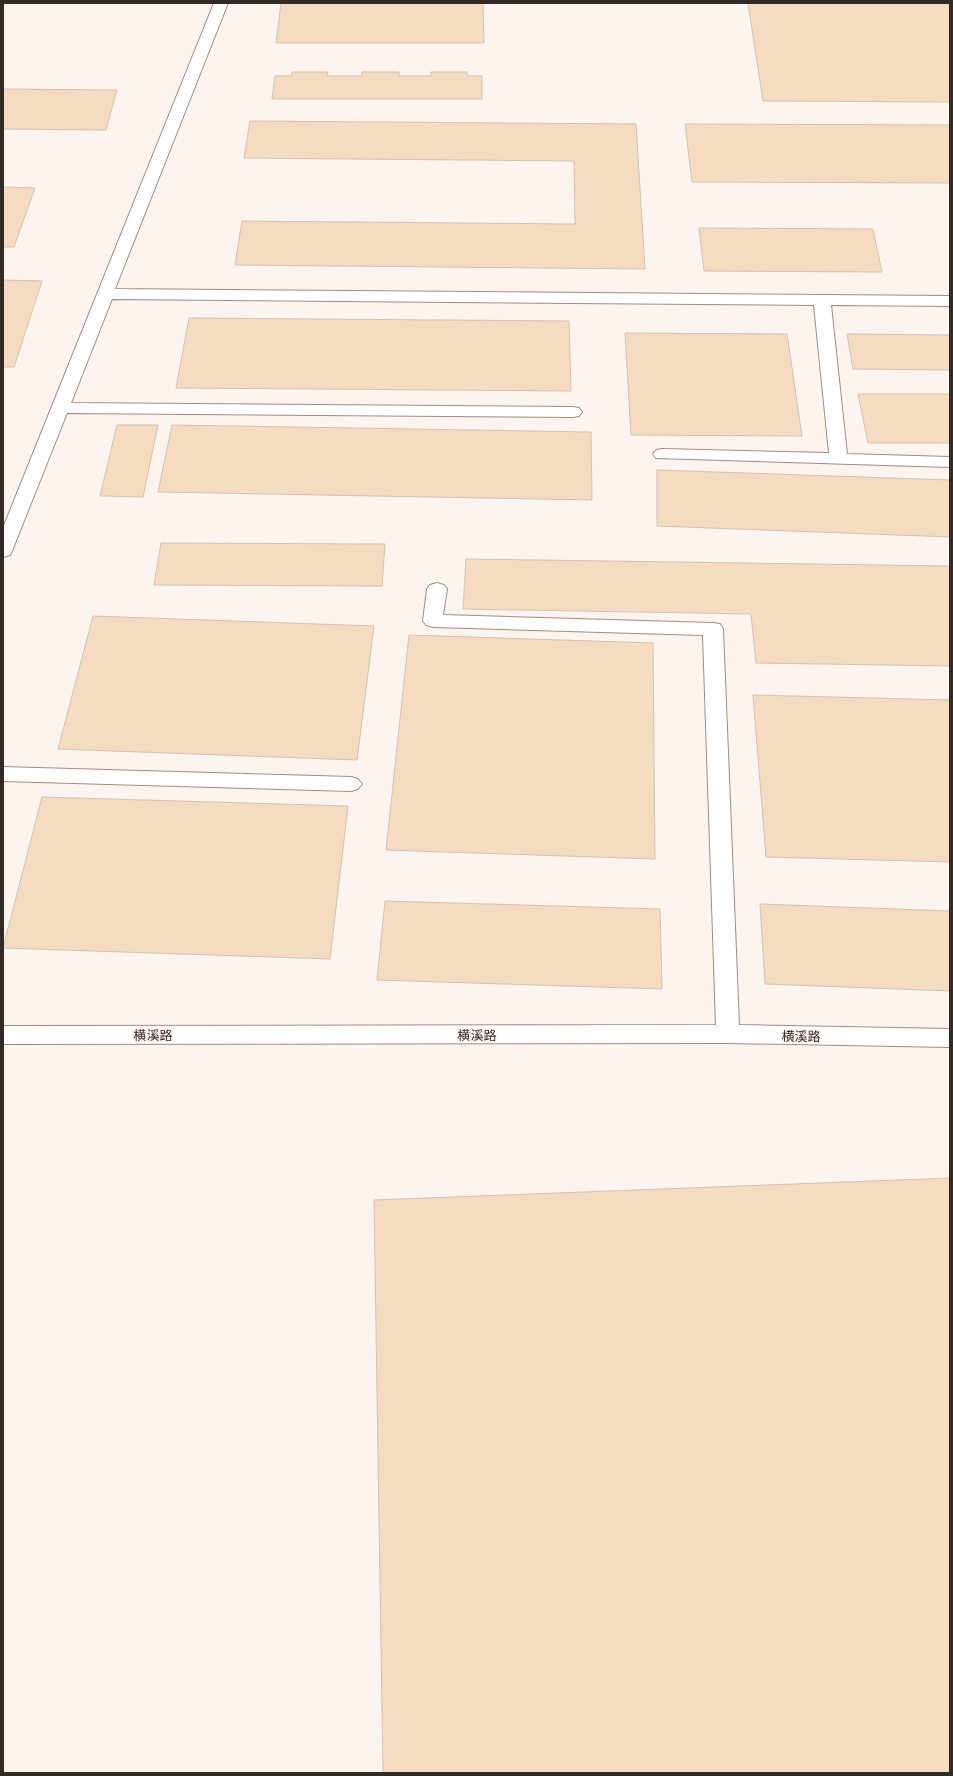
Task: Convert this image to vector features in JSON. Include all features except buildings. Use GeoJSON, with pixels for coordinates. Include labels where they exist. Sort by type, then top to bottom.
{"type":"FeatureCollection","features":[{"type":"Feature","properties":{"kind":"street"},"geometry":{"type":"LineString","coordinates":[[3,551],[221,3]]}},
{"type":"Feature","properties":{"kind":"street"},"geometry":{"type":"LineString","coordinates":[[105,294],[950,301]]}},
{"type":"Feature","properties":{"kind":"street"},"geometry":{"type":"LineString","coordinates":[[822,300],[839,459]]}},
{"type":"Feature","properties":{"kind":"street"},"geometry":{"type":"LineString","coordinates":[[60,408],[573,412]]}},
{"type":"Feature","properties":{"kind":"street"},"geometry":{"type":"LineString","coordinates":[[662,454],[950,462]]}},
{"type":"Feature","properties":{"kind":"street"},"geometry":{"type":"LineString","coordinates":[[436,590],[433,622],[713,629],[728,1034]]}},
{"type":"Feature","properties":{"kind":"street"},"geometry":{"type":"LineString","coordinates":[[3,774],[351,784]]}},
{"type":"Feature","properties":{"kind":"street","name":"横溪路"},"geometry":{"type":"LineString","coordinates":[[3,1035],[728,1034],[950,1038]]}}]}
